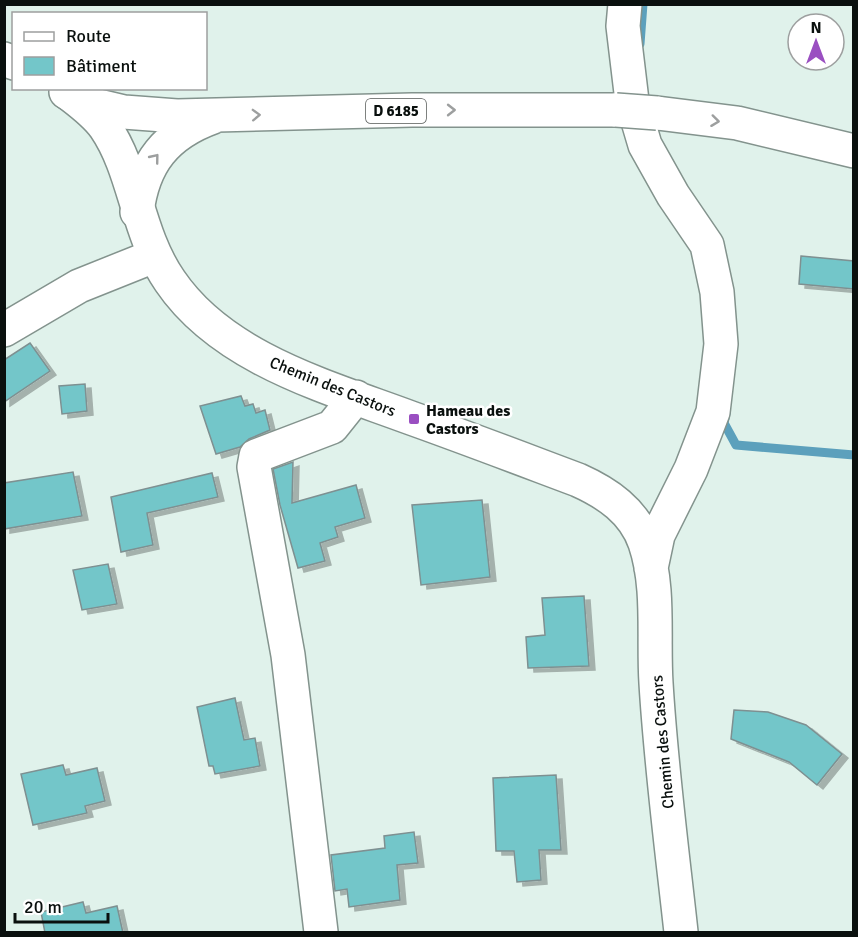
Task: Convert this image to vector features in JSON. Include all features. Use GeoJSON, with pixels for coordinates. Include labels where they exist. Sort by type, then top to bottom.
{"type":"FeatureCollection","features":[{"type":"Feature","properties":{"kind":"main road"},"geometry":{"type":"LineString","coordinates":[[625,4],[622,27],[632,101],[645,145],[673,195],[707,246],[717,292],[721,344],[713,412],[691,469],[658,535],[651,568]]}},
{"type":"Feature","properties":{"kind":"main road","name":"Chemin des Castors"},"geometry":{"type":"LineString","coordinates":[[63,90],[89,109],[113,141],[154,256],[171,283],[191,307],[242,347],[356,397],[604,492],[626,511],[645,542],[651,568],[656,684],[681,933]]}},
{"type":"Feature","properties":{"kind":"main road","name":"D 6185"},"geometry":{"type":"LineString","coordinates":[[63,90],[86,103],[124,112],[216,116],[412,110],[616,110],[657,113],[737,123],[854,151]]}},
{"type":"Feature","properties":{"kind":"main road"},"geometry":{"type":"LineString","coordinates":[[137,212],[143,179],[159,154],[187,128],[216,116]]}},
{"type":"Feature","properties":{"kind":"main road"},"geometry":{"type":"LineString","coordinates":[[4,330],[78,286],[154,256]]}},
{"type":"Feature","properties":{"kind":"main road"},"geometry":{"type":"LineString","coordinates":[[321,933],[288,656],[254,466],[256,456],[332,427],[356,397]]}},
{"type":"Feature","properties":{"kind":"building"},"geometry":{"type":"Polygon","coordinates":[[[801,256],[854,261],[854,289],[799,284],[801,256]]]}},
{"type":"Feature","properties":{"kind":"building"},"geometry":{"type":"Polygon","coordinates":[[[30,343],[50,371],[4,402],[4,360],[30,343]]]}},
{"type":"Feature","properties":{"kind":"building"},"geometry":{"type":"Polygon","coordinates":[[[85,384],[87,411],[62,414],[59,386],[85,384]]]}},
{"type":"Feature","properties":{"kind":"building"},"geometry":{"type":"Polygon","coordinates":[[[241,396],[245,406],[253,404],[256,413],[265,410],[270,430],[249,439],[240,447],[216,454],[200,406],[241,396]]]}},
{"type":"Feature","properties":{"kind":"building"},"geometry":{"type":"Polygon","coordinates":[[[293,462],[292,503],[356,485],[365,518],[335,527],[338,537],[320,543],[325,561],[298,568],[280,505],[273,469],[293,462]]]}},
{"type":"Feature","properties":{"kind":"building"},"geometry":{"type":"Polygon","coordinates":[[[73,472],[82,516],[4,529],[4,483],[73,472]]]}},
{"type":"Feature","properties":{"kind":"building"},"geometry":{"type":"Polygon","coordinates":[[[212,473],[218,497],[147,513],[153,545],[121,552],[111,497],[212,473]]]}},
{"type":"Feature","properties":{"kind":"building"},"geometry":{"type":"Polygon","coordinates":[[[482,500],[490,577],[421,585],[412,505],[482,500]]]}},
{"type":"Feature","properties":{"kind":"building"},"geometry":{"type":"Polygon","coordinates":[[[108,564],[117,604],[82,610],[73,570],[108,564]]]}},
{"type":"Feature","properties":{"kind":"building"},"geometry":{"type":"Polygon","coordinates":[[[584,596],[589,666],[528,668],[526,637],[545,635],[542,598],[584,596]]]}},
{"type":"Feature","properties":{"kind":"building"},"geometry":{"type":"Polygon","coordinates":[[[235,698],[244,740],[255,738],[260,766],[215,774],[213,766],[209,766],[197,707],[235,698]]]}},
{"type":"Feature","properties":{"kind":"building"},"geometry":{"type":"Polygon","coordinates":[[[734,710],[768,712],[806,725],[842,754],[817,785],[789,762],[731,739],[734,710]]]}},
{"type":"Feature","properties":{"kind":"building"},"geometry":{"type":"Polygon","coordinates":[[[63,765],[66,775],[97,768],[105,801],[85,806],[87,813],[33,825],[21,774],[63,765]]]}},
{"type":"Feature","properties":{"kind":"building"},"geometry":{"type":"Polygon","coordinates":[[[556,775],[561,850],[539,850],[541,880],[517,882],[514,851],[496,851],[493,778],[556,775]]]}},
{"type":"Feature","properties":{"kind":"building"},"geometry":{"type":"Polygon","coordinates":[[[414,832],[418,863],[397,865],[400,900],[349,907],[347,889],[335,891],[331,855],[385,848],[384,836],[414,832]]]}},
{"type":"Feature","properties":{"kind":"building"},"geometry":{"type":"Polygon","coordinates":[[[83,902],[86,913],[117,906],[123,933],[45,933],[41,912],[83,902]]]}},
{"type":"Feature","properties":{"kind":"waterway"},"geometry":{"type":"LineString","coordinates":[[640,44],[643,4]]}},
{"type":"Feature","properties":{"kind":"waterway"},"geometry":{"type":"LineString","coordinates":[[726,413],[724,423],[736,445],[854,455]]}},
{"type":"Feature","properties":{"kind":"place","name":"Hameau des Castors"},"geometry":{"type":"Point","coordinates":[414,419]}}]}
